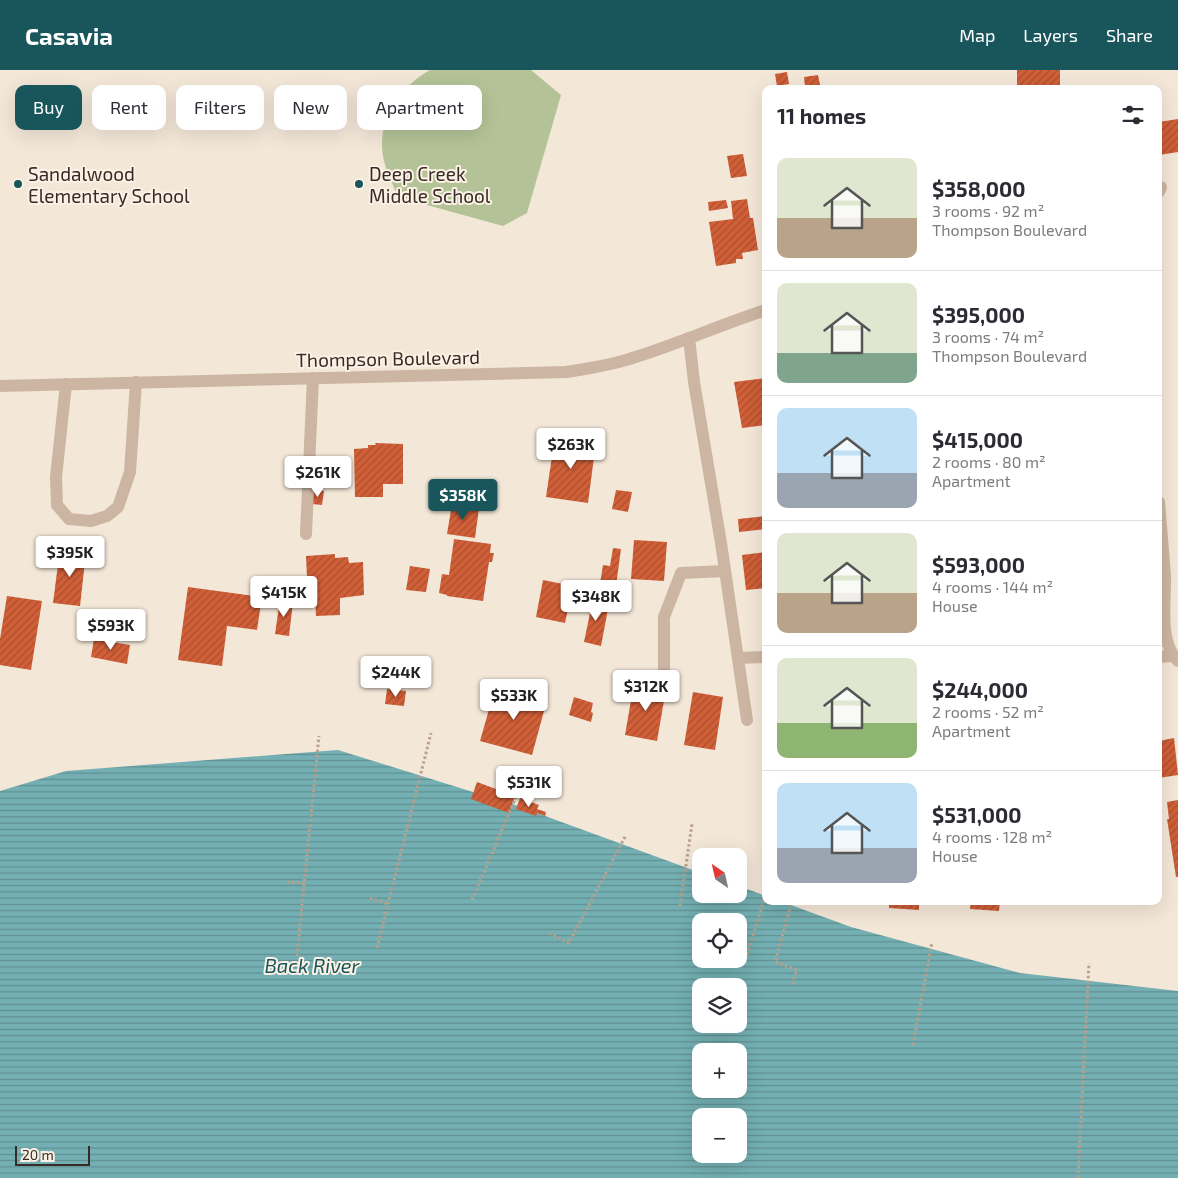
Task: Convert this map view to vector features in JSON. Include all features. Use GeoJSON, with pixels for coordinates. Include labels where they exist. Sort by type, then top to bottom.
{"type":"FeatureCollection","features":[{"type":"Feature","properties":{"kind":"street","name":"Thompson Boulevard"},"geometry":{"type":"LineString","coordinates":[[0,386],[566,372],[626,360],[762,311]]}},
{"type":"Feature","properties":{"kind":"street"},"geometry":{"type":"LineString","coordinates":[[689,338],[694,382],[747,720]]}},
{"type":"Feature","properties":{"kind":"street"},"geometry":{"type":"LineString","coordinates":[[306,534],[313,378]]}},
{"type":"Feature","properties":{"kind":"street"},"geometry":{"type":"LineString","coordinates":[[66,384],[56,477],[56,505],[69,519],[91,521],[107,516],[118,507],[130,472],[136,382]]}},
{"type":"Feature","properties":{"kind":"street"},"geometry":{"type":"LineString","coordinates":[[1162,540],[1165,577],[1164,619],[1167,638],[1175,658],[1162,658]]}},
{"type":"Feature","properties":{"kind":"street"},"geometry":{"type":"LineString","coordinates":[[664,677],[664,617],[680,573],[725,571]]}},
{"type":"Feature","properties":{"kind":"street"},"geometry":{"type":"LineString","coordinates":[[738,658],[762,657]]}},
{"type":"Feature","properties":{"kind":"path"},"geometry":{"type":"LineString","coordinates":[[378,948],[430,732]]}},
{"type":"Feature","properties":{"kind":"path"},"geometry":{"type":"LineString","coordinates":[[297,956],[319,736]]}},
{"type":"Feature","properties":{"kind":"path"},"geometry":{"type":"LineString","coordinates":[[472,900],[518,792]]}},
{"type":"Feature","properties":{"kind":"path"},"geometry":{"type":"LineString","coordinates":[[680,906],[692,824]]}},
{"type":"Feature","properties":{"kind":"path"},"geometry":{"type":"LineString","coordinates":[[549,932],[570,943],[626,836]]}},
{"type":"Feature","properties":{"kind":"path"},"geometry":{"type":"LineString","coordinates":[[287,882],[305,882]]}},
{"type":"Feature","properties":{"kind":"path"},"geometry":{"type":"LineString","coordinates":[[370,898],[388,904]]}},
{"type":"Feature","properties":{"kind":"path"},"geometry":{"type":"LineString","coordinates":[[747,955],[762,905]]}},
{"type":"Feature","properties":{"kind":"path"},"geometry":{"type":"LineString","coordinates":[[791,905],[775,962],[797,970],[792,984]]}},
{"type":"Feature","properties":{"kind":"path"},"geometry":{"type":"LineString","coordinates":[[913,1045],[932,942]]}},
{"type":"Feature","properties":{"kind":"path"},"geometry":{"type":"LineString","coordinates":[[1078,1178],[1089,963]]}},
{"type":"Feature","properties":{"kind":"green space"},"geometry":{"type":"Polygon","coordinates":[[[430,70],[531,70],[561,95],[527,213],[503,226],[398,197],[384,161],[382,147],[384,130],[482,130],[482,85],[409,85],[430,70]]]}},
{"type":"Feature","properties":{"kind":"water","name":"Back River"},"geometry":{"type":"Polygon","coordinates":[[[338,750],[515,805],[692,870],[692,903],[747,903],[748,889],[762,895],[762,905],[791,905],[851,927],[1020,973],[1178,991],[1178,1178],[0,1178],[0,791],[66,771],[338,750]]]}},
{"type":"Feature","properties":{"kind":"building"},"geometry":{"type":"Polygon","coordinates":[[[1017,70],[1060,70],[1060,85],[1017,85],[1017,70]]]}},
{"type":"Feature","properties":{"kind":"building"},"geometry":{"type":"Polygon","coordinates":[[[787,72],[789,84],[777,85],[775,74],[787,72]]]}},
{"type":"Feature","properties":{"kind":"building"},"geometry":{"type":"Polygon","coordinates":[[[818,75],[820,85],[805,85],[804,77],[818,75]]]}},
{"type":"Feature","properties":{"kind":"building"},"geometry":{"type":"Polygon","coordinates":[[[1178,119],[1178,152],[1162,155],[1162,122],[1178,119]]]}},
{"type":"Feature","properties":{"kind":"building"},"geometry":{"type":"Polygon","coordinates":[[[743,154],[747,176],[731,178],[727,156],[743,154]]]}},
{"type":"Feature","properties":{"kind":"building"},"geometry":{"type":"Polygon","coordinates":[[[747,199],[750,218],[753,218],[758,250],[742,253],[743,259],[736,259],[736,263],[716,266],[709,222],[733,219],[731,201],[747,199]]]}},
{"type":"Feature","properties":{"kind":"building"},"geometry":{"type":"Polygon","coordinates":[[[726,200],[728,208],[709,211],[708,202],[726,200]]]}},
{"type":"Feature","properties":{"kind":"building"},"geometry":{"type":"Polygon","coordinates":[[[762,378],[762,426],[742,428],[734,382],[762,378]]]}},
{"type":"Feature","properties":{"kind":"building"},"geometry":{"type":"Polygon","coordinates":[[[555,436],[596,442],[588,503],[546,497],[555,436]]]}},
{"type":"Feature","properties":{"kind":"building"},"geometry":{"type":"Polygon","coordinates":[[[375,443],[403,444],[403,484],[383,484],[383,497],[355,497],[354,449],[368,448],[368,445],[376,445],[375,443]]]}},
{"type":"Feature","properties":{"kind":"building"},"geometry":{"type":"Polygon","coordinates":[[[314,490],[324,491],[322,505],[312,504],[314,490]]]}},
{"type":"Feature","properties":{"kind":"building"},"geometry":{"type":"Polygon","coordinates":[[[616,490],[632,492],[628,512],[612,509],[616,490]]]}},
{"type":"Feature","properties":{"kind":"building"},"geometry":{"type":"Polygon","coordinates":[[[452,504],[479,508],[475,538],[447,534],[452,504]]]}},
{"type":"Feature","properties":{"kind":"building"},"geometry":{"type":"Polygon","coordinates":[[[762,516],[762,529],[739,532],[738,519],[762,516]]]}},
{"type":"Feature","properties":{"kind":"building"},"geometry":{"type":"Polygon","coordinates":[[[454,539],[491,544],[490,553],[494,553],[492,562],[489,562],[483,601],[447,596],[439,593],[442,574],[449,575],[454,539]]]}},
{"type":"Feature","properties":{"kind":"building"},"geometry":{"type":"Polygon","coordinates":[[[634,540],[667,542],[664,581],[631,579],[634,540]]]}},
{"type":"Feature","properties":{"kind":"building"},"geometry":{"type":"Polygon","coordinates":[[[613,548],[621,549],[616,586],[600,584],[603,565],[610,566],[613,548]]]}},
{"type":"Feature","properties":{"kind":"building"},"geometry":{"type":"Polygon","coordinates":[[[60,549],[86,552],[80,606],[53,603],[60,549]]]}},
{"type":"Feature","properties":{"kind":"building"},"geometry":{"type":"Polygon","coordinates":[[[762,552],[762,588],[746,590],[742,555],[762,552]]]}},
{"type":"Feature","properties":{"kind":"building"},"geometry":{"type":"Polygon","coordinates":[[[335,554],[335,558],[348,557],[349,563],[363,562],[364,595],[340,598],[340,615],[316,616],[315,599],[308,599],[306,556],[335,554]]]}},
{"type":"Feature","properties":{"kind":"building"},"geometry":{"type":"Polygon","coordinates":[[[410,566],[430,569],[426,592],[406,590],[410,566]]]}},
{"type":"Feature","properties":{"kind":"building"},"geometry":{"type":"Polygon","coordinates":[[[543,580],[573,586],[565,623],[536,617],[543,580]]]}},
{"type":"Feature","properties":{"kind":"building"},"geometry":{"type":"Polygon","coordinates":[[[188,587],[262,597],[257,630],[227,626],[222,666],[178,660],[188,587]]]}},
{"type":"Feature","properties":{"kind":"building"},"geometry":{"type":"Polygon","coordinates":[[[594,594],[604,596],[602,608],[608,609],[601,646],[584,642],[594,594]]]}},
{"type":"Feature","properties":{"kind":"building"},"geometry":{"type":"Polygon","coordinates":[[[7,596],[42,601],[31,670],[0,665],[0,639],[7,596]]]}},
{"type":"Feature","properties":{"kind":"building"},"geometry":{"type":"Polygon","coordinates":[[[280,600],[293,602],[289,636],[275,634],[280,600]]]}},
{"type":"Feature","properties":{"kind":"building"},"geometry":{"type":"Polygon","coordinates":[[[94,639],[130,645],[127,664],[91,657],[94,639]]]}},
{"type":"Feature","properties":{"kind":"building"},"geometry":{"type":"Polygon","coordinates":[[[634,683],[666,689],[657,741],[625,735],[634,683]]]}},
{"type":"Feature","properties":{"kind":"building"},"geometry":{"type":"Polygon","coordinates":[[[498,686],[547,700],[532,755],[480,741],[498,686]]]}},
{"type":"Feature","properties":{"kind":"building"},"geometry":{"type":"Polygon","coordinates":[[[387,689],[406,691],[404,706],[385,704],[387,689]]]}},
{"type":"Feature","properties":{"kind":"building"},"geometry":{"type":"Polygon","coordinates":[[[693,692],[723,697],[715,750],[684,745],[693,692]]]}},
{"type":"Feature","properties":{"kind":"building"},"geometry":{"type":"Polygon","coordinates":[[[574,697],[593,703],[591,722],[569,715],[574,697]]]}},
{"type":"Feature","properties":{"kind":"building"},"geometry":{"type":"Polygon","coordinates":[[[1174,738],[1178,775],[1162,778],[1162,740],[1174,738]]]}},
{"type":"Feature","properties":{"kind":"building"},"geometry":{"type":"Polygon","coordinates":[[[477,782],[515,796],[509,813],[471,799],[477,782]]]}},
{"type":"Feature","properties":{"kind":"building"},"geometry":{"type":"Polygon","coordinates":[[[520,798],[539,805],[537,809],[546,812],[545,816],[537,813],[536,816],[516,809],[520,798]]]}},
{"type":"Feature","properties":{"kind":"building"},"geometry":{"type":"Polygon","coordinates":[[[1178,800],[1178,877],[1176,877],[1167,819],[1169,819],[1167,802],[1178,800]]]}},
{"type":"Feature","properties":{"kind":"building"},"geometry":{"type":"Polygon","coordinates":[[[889,905],[919,905],[919,910],[889,908],[889,905]]]}},
{"type":"Feature","properties":{"kind":"building"},"geometry":{"type":"Polygon","coordinates":[[[970,905],[1000,905],[999,911],[970,909],[970,905]]]}},
{"type":"Feature","properties":{"kind":"place","name":"Sandalwood Elementary School"},"geometry":{"type":"Point","coordinates":[18,184]}},
{"type":"Feature","properties":{"kind":"place","name":"Deep Creek Middle School"},"geometry":{"type":"Point","coordinates":[359,184]}}]}
